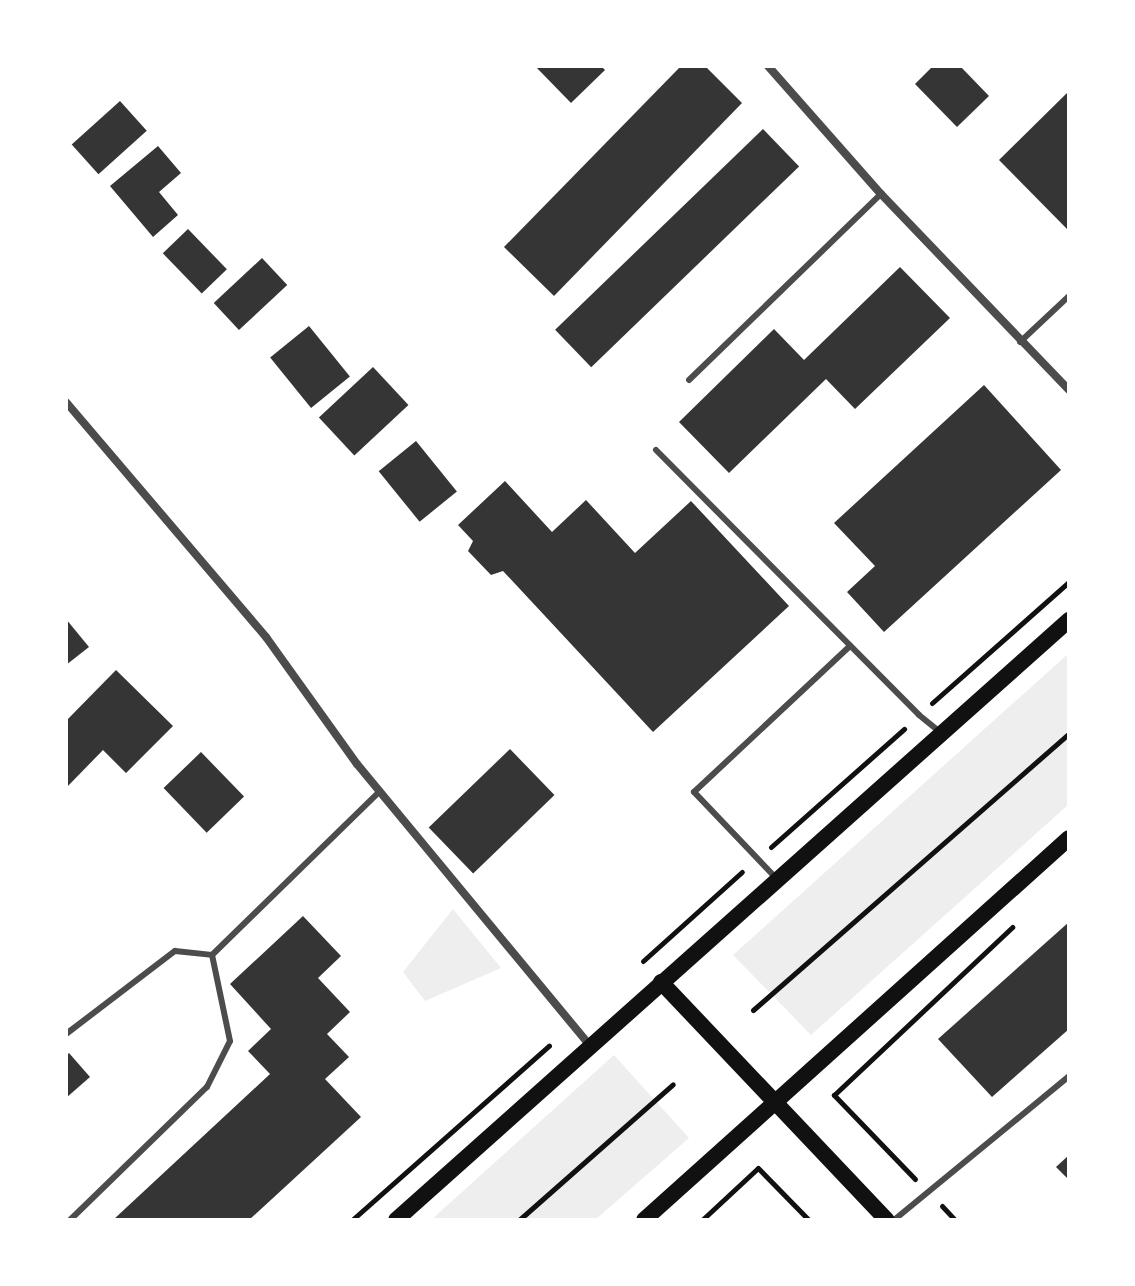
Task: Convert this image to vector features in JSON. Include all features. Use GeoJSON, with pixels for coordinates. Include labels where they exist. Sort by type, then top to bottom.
{"type":"FeatureCollection","features":[{"type":"Feature","properties":{"kind":"main road"},"geometry":{"type":"LineString","coordinates":[[396,1220],[1069,620]]}},
{"type":"Feature","properties":{"kind":"main road"},"geometry":{"type":"LineString","coordinates":[[644,1220],[1069,838]]}},
{"type":"Feature","properties":{"kind":"main road"},"geometry":{"type":"LineString","coordinates":[[661,982],[887,1220]]}},
{"type":"Feature","properties":{"kind":"street"},"geometry":{"type":"LineString","coordinates":[[768,66],[881,194],[1069,390]]}},
{"type":"Feature","properties":{"kind":"street"},"geometry":{"type":"LineString","coordinates":[[66,402],[266,637],[380,791],[590,1046]]}},
{"type":"Feature","properties":{"kind":"lane"},"geometry":{"type":"LineString","coordinates":[[689,380],[881,194]]}},
{"type":"Feature","properties":{"kind":"lane"},"geometry":{"type":"LineString","coordinates":[[1020,342],[1069,296]]}},
{"type":"Feature","properties":{"kind":"lane"},"geometry":{"type":"LineString","coordinates":[[656,450],[919,715],[942,733]]}},
{"type":"Feature","properties":{"kind":"lane"},"geometry":{"type":"LineString","coordinates":[[777,878],[694,792],[850,646]]}},
{"type":"Feature","properties":{"kind":"lane"},"geometry":{"type":"LineString","coordinates":[[212,955],[380,791]]}},
{"type":"Feature","properties":{"kind":"lane"},"geometry":{"type":"LineString","coordinates":[[66,1034],[175,951],[212,955]]}},
{"type":"Feature","properties":{"kind":"lane"},"geometry":{"type":"LineString","coordinates":[[70,1220],[207,1087],[230,1041],[212,955]]}},
{"type":"Feature","properties":{"kind":"lane"},"geometry":{"type":"LineString","coordinates":[[894,1220],[1069,1076]]}},
{"type":"Feature","properties":{"kind":"path"},"geometry":{"type":"LineString","coordinates":[[642,962],[1069,582]]}},
{"type":"Feature","properties":{"kind":"path"},"geometry":{"type":"LineString","coordinates":[[753,1010],[1069,733]]}},
{"type":"Feature","properties":{"kind":"path"},"geometry":{"type":"LineString","coordinates":[[955,1220],[834,1095],[1024,916]]}},
{"type":"Feature","properties":{"kind":"path"},"geometry":{"type":"LineString","coordinates":[[352,1220],[573,1025]]}},
{"type":"Feature","properties":{"kind":"path"},"geometry":{"type":"LineString","coordinates":[[519,1220],[673,1084]]}},
{"type":"Feature","properties":{"kind":"path"},"geometry":{"type":"LineString","coordinates":[[702,1220],[758,1168],[809,1220]]}},
{"type":"Feature","properties":{"kind":"shaded area"},"geometry":{"type":"Polygon","coordinates":[[[1069,653],[1069,804],[811,1035],[733,955],[1069,653]]]}},
{"type":"Feature","properties":{"kind":"shaded area"},"geometry":{"type":"Polygon","coordinates":[[[453,909],[501,968],[425,1001],[403,972],[453,909]]]}},
{"type":"Feature","properties":{"kind":"shaded area"},"geometry":{"type":"Polygon","coordinates":[[[614,1055],[689,1138],[595,1220],[431,1220],[614,1055]]]}},
{"type":"Feature","properties":{"kind":"building"},"geometry":{"type":"Polygon","coordinates":[[[535,66],[601,66],[605,70],[571,103],[535,66]]]}},
{"type":"Feature","properties":{"kind":"building"},"geometry":{"type":"Polygon","coordinates":[[[681,66],[705,66],[742,103],[554,296],[504,247],[681,66]]]}},
{"type":"Feature","properties":{"kind":"building"},"geometry":{"type":"Polygon","coordinates":[[[933,66],[960,66],[989,96],[957,127],[915,84],[933,66]]]}},
{"type":"Feature","properties":{"kind":"building"},"geometry":{"type":"Polygon","coordinates":[[[1069,91],[1069,227],[1067,229],[999,160],[1069,91]]]}},
{"type":"Feature","properties":{"kind":"building"},"geometry":{"type":"Polygon","coordinates":[[[120,101],[147,131],[98,174],[72,144],[120,101]]]}},
{"type":"Feature","properties":{"kind":"building"},"geometry":{"type":"Polygon","coordinates":[[[763,129],[799,166],[591,367],[555,330],[763,129]]]}},
{"type":"Feature","properties":{"kind":"building"},"geometry":{"type":"Polygon","coordinates":[[[158,146],[181,173],[159,192],[178,215],[153,237],[110,186],[158,146]]]}},
{"type":"Feature","properties":{"kind":"building"},"geometry":{"type":"Polygon","coordinates":[[[188,229],[227,269],[202,294],[163,253],[188,229]]]}},
{"type":"Feature","properties":{"kind":"building"},"geometry":{"type":"Polygon","coordinates":[[[262,258],[287,285],[239,330],[214,303],[262,258]]]}},
{"type":"Feature","properties":{"kind":"building"},"geometry":{"type":"Polygon","coordinates":[[[900,267],[950,318],[855,409],[826,379],[729,473],[679,422],[774,329],[804,360],[900,267]]]}},
{"type":"Feature","properties":{"kind":"building"},"geometry":{"type":"Polygon","coordinates":[[[309,326],[350,377],[311,408],[270,357],[309,326]]]}},
{"type":"Feature","properties":{"kind":"building"},"geometry":{"type":"Polygon","coordinates":[[[373,367],[408,405],[354,455],[319,417],[373,367]]]}},
{"type":"Feature","properties":{"kind":"building"},"geometry":{"type":"Polygon","coordinates":[[[984,385],[1061,470],[884,632],[847,592],[875,566],[834,523],[984,385]]]}},
{"type":"Feature","properties":{"kind":"building"},"geometry":{"type":"Polygon","coordinates":[[[416,441],[457,492],[420,522],[379,471],[416,441]]]}},
{"type":"Feature","properties":{"kind":"building"},"geometry":{"type":"Polygon","coordinates":[[[505,481],[552,532],[586,500],[635,553],[691,501],[789,606],[653,732],[503,571],[491,575],[468,551],[473,541],[458,525],[505,481]]]}},
{"type":"Feature","properties":{"kind":"building"},"geometry":{"type":"Polygon","coordinates":[[[66,619],[89,647],[66,665],[66,619]]]}},
{"type":"Feature","properties":{"kind":"building"},"geometry":{"type":"Polygon","coordinates":[[[116,670],[173,726],[126,773],[103,750],[66,788],[66,721],[116,670]]]}},
{"type":"Feature","properties":{"kind":"building"},"geometry":{"type":"Polygon","coordinates":[[[510,749],[554,795],[473,874],[429,827],[510,749]]]}},
{"type":"Feature","properties":{"kind":"building"},"geometry":{"type":"Polygon","coordinates":[[[201,752],[244,797],[207,833],[164,788],[201,752]]]}},
{"type":"Feature","properties":{"kind":"building"},"geometry":{"type":"Polygon","coordinates":[[[303,916],[341,956],[318,978],[350,1012],[327,1034],[349,1057],[325,1079],[361,1117],[249,1220],[113,1220],[270,1074],[248,1051],[271,1029],[230,984],[303,916]]]}},
{"type":"Feature","properties":{"kind":"building"},"geometry":{"type":"Polygon","coordinates":[[[1069,922],[1069,1029],[992,1097],[938,1039],[1069,922]]]}},
{"type":"Feature","properties":{"kind":"building"},"geometry":{"type":"Polygon","coordinates":[[[69,1053],[90,1077],[66,1098],[66,1056],[69,1053]]]}},
{"type":"Feature","properties":{"kind":"building"},"geometry":{"type":"Polygon","coordinates":[[[1069,1155],[1069,1180],[1056,1167],[1069,1155]]]}}]}
